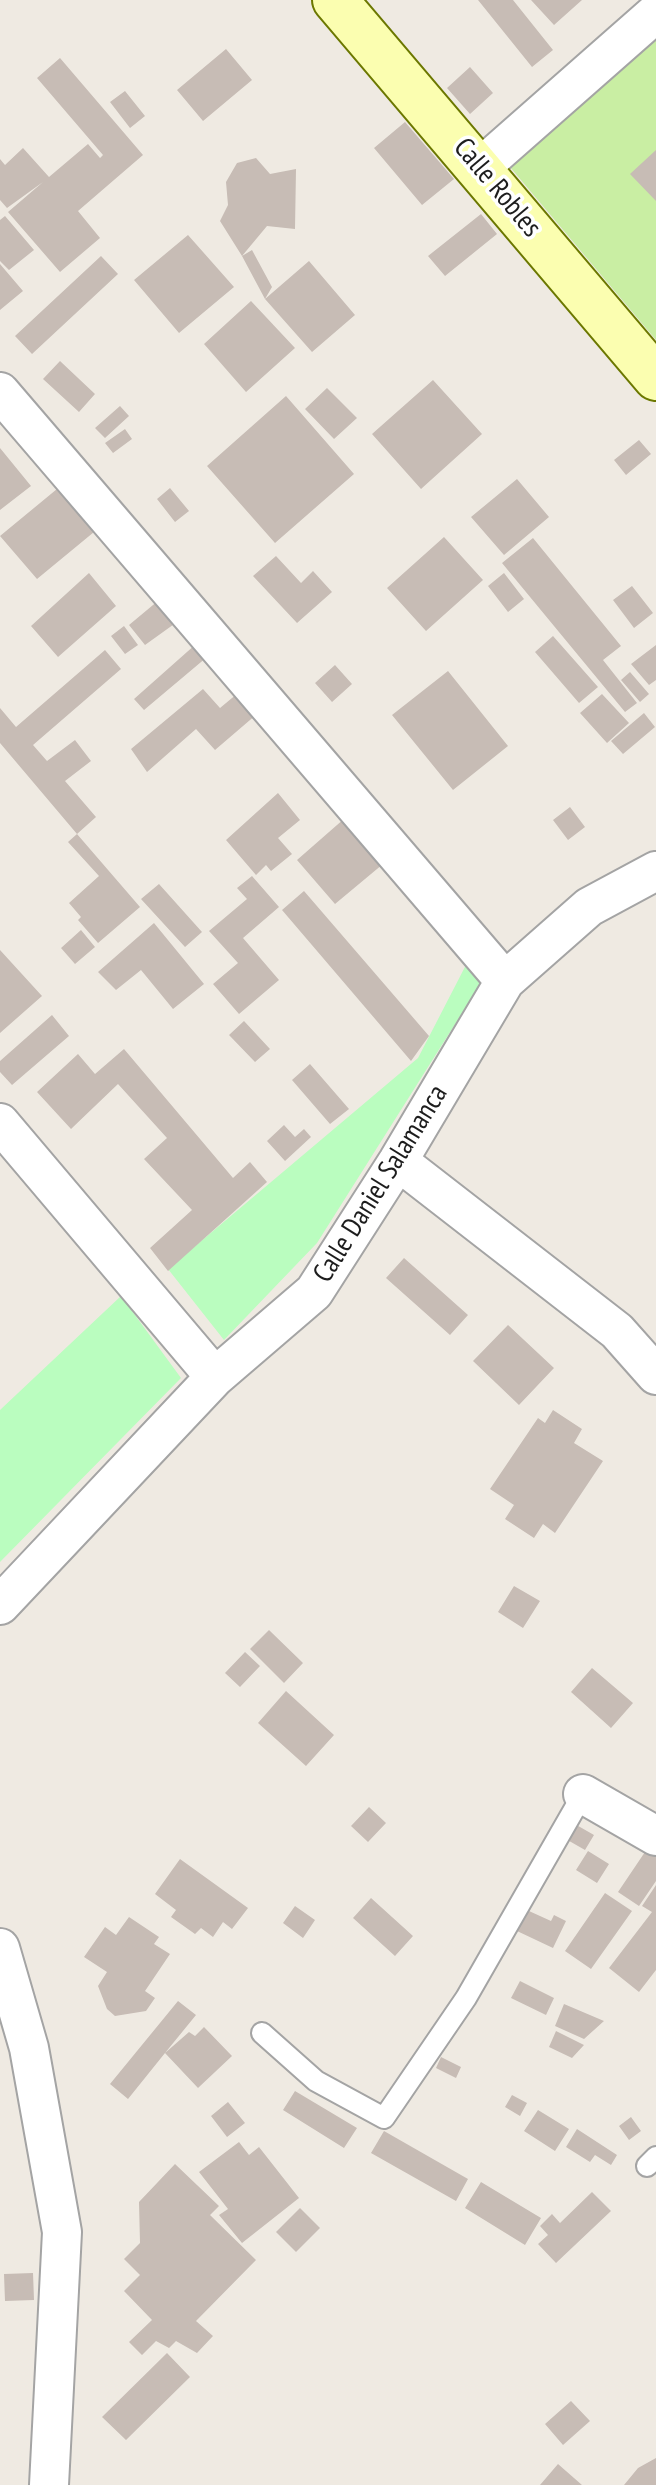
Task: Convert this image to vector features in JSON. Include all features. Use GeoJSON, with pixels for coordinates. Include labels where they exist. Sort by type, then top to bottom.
{"type":"FeatureCollection","features":[{"type":"Feature","properties":{"kind":"street","name":"Calle Robles"},"geometry":{"type":"LineString","coordinates":[[335,0],[481,167],[656,378]]}},
{"type":"Feature","properties":{"kind":"street"},"geometry":{"type":"LineString","coordinates":[[481,167],[656,13]]}},
{"type":"Feature","properties":{"kind":"street"},"geometry":{"type":"LineString","coordinates":[[0,392],[505,981]]}},
{"type":"Feature","properties":{"kind":"street","name":"Calle Daniel Salamanca"},"geometry":{"type":"LineString","coordinates":[[0,1605],[215,1377],[314,1292],[398,1161],[505,981],[589,907],[656,871]]}},
{"type":"Feature","properties":{"kind":"street"},"geometry":{"type":"LineString","coordinates":[[0,1123],[215,1377]]}},
{"type":"Feature","properties":{"kind":"street"},"geometry":{"type":"LineString","coordinates":[[398,1161],[617,1331],[656,1375]]}},
{"type":"Feature","properties":{"kind":"street"},"geometry":{"type":"LineString","coordinates":[[583,1794],[656,1836]]}},
{"type":"Feature","properties":{"kind":"street"},"geometry":{"type":"LineString","coordinates":[[0,1948],[29,2048],[62,2232],[49,2485]]}},
{"type":"Feature","properties":{"kind":"lane"},"geometry":{"type":"LineString","coordinates":[[262,2033],[316,2081],[384,2118],[466,1998],[583,1794]]}},
{"type":"Feature","properties":{"kind":"green space"},"geometry":{"type":"Polygon","coordinates":[[[656,37],[656,340],[510,167],[656,37]]]}},
{"type":"Feature","properties":{"kind":"green space"},"geometry":{"type":"Polygon","coordinates":[[[467,963],[481,983],[317,1243],[224,1340],[168,1269],[418,1058],[467,963]]]}},
{"type":"Feature","properties":{"kind":"green space"},"geometry":{"type":"Polygon","coordinates":[[[121,1296],[181,1378],[0,1562],[0,1410],[121,1296]]]}},
{"type":"Feature","properties":{"kind":"building"},"geometry":{"type":"Polygon","coordinates":[[[478,0],[513,0],[553,50],[532,67],[478,0]]]}},
{"type":"Feature","properties":{"kind":"building"},"geometry":{"type":"Polygon","coordinates":[[[531,0],[582,0],[554,25],[531,0]]]}},
{"type":"Feature","properties":{"kind":"building"},"geometry":{"type":"Polygon","coordinates":[[[226,49],[252,80],[203,121],[177,90],[226,49]]]}},
{"type":"Feature","properties":{"kind":"building"},"geometry":{"type":"Polygon","coordinates":[[[60,58],[143,155],[78,211],[100,238],[60,272],[8,212],[43,182],[7,208],[0,200],[0,159],[5,165],[23,148],[49,177],[88,144],[100,158],[103,155],[37,78],[60,58]]]}},
{"type":"Feature","properties":{"kind":"building"},"geometry":{"type":"Polygon","coordinates":[[[470,67],[493,93],[470,114],[447,88],[470,67]]]}},
{"type":"Feature","properties":{"kind":"building"},"geometry":{"type":"Polygon","coordinates":[[[125,91],[145,116],[130,128],[110,102],[125,91]]]}},
{"type":"Feature","properties":{"kind":"building"},"geometry":{"type":"Polygon","coordinates":[[[405,122],[454,179],[422,205],[374,148],[405,122]]]}},
{"type":"Feature","properties":{"kind":"building"},"geometry":{"type":"Polygon","coordinates":[[[656,150],[656,201],[630,174],[656,150]]]}},
{"type":"Feature","properties":{"kind":"building"},"geometry":{"type":"Polygon","coordinates":[[[256,158],[270,174],[296,169],[295,229],[267,226],[242,256],[220,221],[228,205],[226,182],[237,163],[256,158]]]}},
{"type":"Feature","properties":{"kind":"building"},"geometry":{"type":"Polygon","coordinates":[[[481,214],[497,234],[445,276],[428,256],[481,214]]]}},
{"type":"Feature","properties":{"kind":"building"},"geometry":{"type":"Polygon","coordinates":[[[5,216],[34,250],[9,270],[0,261],[0,220],[5,216]]]}},
{"type":"Feature","properties":{"kind":"building"},"geometry":{"type":"Polygon","coordinates":[[[188,235],[234,287],[179,333],[134,280],[188,235]]]}},
{"type":"Feature","properties":{"kind":"building"},"geometry":{"type":"Polygon","coordinates":[[[252,250],[272,287],[265,299],[242,256],[252,250]]]}},
{"type":"Feature","properties":{"kind":"building"},"geometry":{"type":"Polygon","coordinates":[[[101,256],[118,274],[32,354],[15,336],[101,256]]]}},
{"type":"Feature","properties":{"kind":"building"},"geometry":{"type":"Polygon","coordinates":[[[309,261],[355,315],[312,352],[265,299],[309,261]]]}},
{"type":"Feature","properties":{"kind":"building"},"geometry":{"type":"Polygon","coordinates":[[[0,264],[23,291],[0,310],[0,264]]]}},
{"type":"Feature","properties":{"kind":"building"},"geometry":{"type":"Polygon","coordinates":[[[251,301],[295,348],[246,392],[204,344],[251,301]]]}},
{"type":"Feature","properties":{"kind":"building"},"geometry":{"type":"Polygon","coordinates":[[[60,361],[95,394],[79,412],[43,379],[60,361]]]}},
{"type":"Feature","properties":{"kind":"building"},"geometry":{"type":"Polygon","coordinates":[[[433,380],[482,434],[421,489],[372,434],[433,380]]]}},
{"type":"Feature","properties":{"kind":"building"},"geometry":{"type":"Polygon","coordinates":[[[327,388],[357,418],[334,439],[305,409],[327,388]]]}},
{"type":"Feature","properties":{"kind":"building"},"geometry":{"type":"Polygon","coordinates":[[[286,396],[354,474],[275,543],[207,466],[286,396]]]}},
{"type":"Feature","properties":{"kind":"building"},"geometry":{"type":"Polygon","coordinates":[[[120,406],[129,416],[105,438],[95,428],[120,406]]]}},
{"type":"Feature","properties":{"kind":"building"},"geometry":{"type":"Polygon","coordinates":[[[125,429],[132,439],[113,453],[105,443],[125,429]]]}},
{"type":"Feature","properties":{"kind":"building"},"geometry":{"type":"Polygon","coordinates":[[[639,440],[651,454],[626,475],[614,460],[639,440]]]}},
{"type":"Feature","properties":{"kind":"building"},"geometry":{"type":"Polygon","coordinates":[[[0,448],[31,486],[0,510],[0,448]]]}},
{"type":"Feature","properties":{"kind":"building"},"geometry":{"type":"Polygon","coordinates":[[[517,479],[549,517],[504,555],[471,517],[517,479]]]}},
{"type":"Feature","properties":{"kind":"building"},"geometry":{"type":"Polygon","coordinates":[[[170,488],[189,511],[175,522],[157,499],[170,488]]]}},
{"type":"Feature","properties":{"kind":"building"},"geometry":{"type":"Polygon","coordinates":[[[57,489],[94,532],[37,579],[0,536],[57,489]]]}},
{"type":"Feature","properties":{"kind":"building"},"geometry":{"type":"Polygon","coordinates":[[[444,537],[483,580],[426,631],[387,588],[444,537]]]}},
{"type":"Feature","properties":{"kind":"building"},"geometry":{"type":"Polygon","coordinates":[[[533,538],[621,646],[603,660],[637,703],[625,712],[502,563],[533,538]]]}},
{"type":"Feature","properties":{"kind":"building"},"geometry":{"type":"Polygon","coordinates":[[[276,556],[301,583],[313,571],[332,592],[297,623],[253,576],[276,556]]]}},
{"type":"Feature","properties":{"kind":"building"},"geometry":{"type":"Polygon","coordinates":[[[89,573],[116,606],[58,657],[31,626],[89,573]]]}},
{"type":"Feature","properties":{"kind":"building"},"geometry":{"type":"Polygon","coordinates":[[[504,573],[524,599],[508,612],[488,586],[504,573]]]}},
{"type":"Feature","properties":{"kind":"building"},"geometry":{"type":"Polygon","coordinates":[[[632,586],[653,613],[634,628],[613,600],[632,586]]]}},
{"type":"Feature","properties":{"kind":"building"},"geometry":{"type":"Polygon","coordinates":[[[159,600],[177,622],[145,645],[129,625],[159,600]]]}},
{"type":"Feature","properties":{"kind":"building"},"geometry":{"type":"Polygon","coordinates":[[[124,626],[138,645],[125,654],[111,636],[124,626]]]}},
{"type":"Feature","properties":{"kind":"building"},"geometry":{"type":"Polygon","coordinates":[[[553,636],[598,687],[579,703],[535,652],[553,636]]]}},
{"type":"Feature","properties":{"kind":"building"},"geometry":{"type":"Polygon","coordinates":[[[196,644],[207,657],[144,710],[134,699],[196,644]]]}},
{"type":"Feature","properties":{"kind":"building"},"geometry":{"type":"Polygon","coordinates":[[[656,645],[656,680],[649,685],[631,664],[656,645]]]}},
{"type":"Feature","properties":{"kind":"building"},"geometry":{"type":"Polygon","coordinates":[[[105,650],[121,669],[33,745],[47,761],[75,740],[91,761],[65,781],[96,817],[77,834],[0,743],[0,708],[16,727],[105,650]]]}},
{"type":"Feature","properties":{"kind":"building"},"geometry":{"type":"Polygon","coordinates":[[[335,665],[352,684],[332,702],[315,683],[335,665]]]}},
{"type":"Feature","properties":{"kind":"building"},"geometry":{"type":"Polygon","coordinates":[[[448,671],[508,746],[453,790],[392,715],[448,671]]]}},
{"type":"Feature","properties":{"kind":"building"},"geometry":{"type":"Polygon","coordinates":[[[630,672],[649,694],[640,702],[621,680],[630,672]]]}},
{"type":"Feature","properties":{"kind":"building"},"geometry":{"type":"Polygon","coordinates":[[[203,689],[220,708],[238,693],[257,714],[215,750],[196,729],[147,772],[131,749],[203,689]]]}},
{"type":"Feature","properties":{"kind":"building"},"geometry":{"type":"Polygon","coordinates":[[[602,694],[629,723],[607,743],[580,713],[602,694]]]}},
{"type":"Feature","properties":{"kind":"building"},"geometry":{"type":"Polygon","coordinates":[[[644,713],[655,727],[623,754],[611,741],[644,713]]]}},
{"type":"Feature","properties":{"kind":"building"},"geometry":{"type":"Polygon","coordinates":[[[278,793],[300,820],[278,838],[292,854],[271,871],[266,865],[256,875],[226,840],[278,793]]]}},
{"type":"Feature","properties":{"kind":"building"},"geometry":{"type":"Polygon","coordinates":[[[570,807],[585,827],[568,840],[553,820],[570,807]]]}},
{"type":"Feature","properties":{"kind":"building"},"geometry":{"type":"Polygon","coordinates":[[[345,818],[383,864],[335,904],[297,860],[345,818]]]}},
{"type":"Feature","properties":{"kind":"building"},"geometry":{"type":"Polygon","coordinates":[[[77,834],[140,907],[98,943],[78,920],[81,917],[69,903],[99,876],[68,842],[77,834]]]}},
{"type":"Feature","properties":{"kind":"building"},"geometry":{"type":"Polygon","coordinates":[[[252,876],[279,907],[243,938],[279,980],[239,1014],[213,984],[238,963],[209,931],[247,899],[237,888],[252,876]]]}},
{"type":"Feature","properties":{"kind":"building"},"geometry":{"type":"Polygon","coordinates":[[[159,884],[202,932],[185,947],[141,899],[159,884]]]}},
{"type":"Feature","properties":{"kind":"building"},"geometry":{"type":"Polygon","coordinates":[[[304,891],[429,1036],[411,1061],[282,910],[304,891]]]}},
{"type":"Feature","properties":{"kind":"building"},"geometry":{"type":"Polygon","coordinates":[[[154,923],[204,984],[173,1009],[141,970],[116,990],[98,972],[154,923]]]}},
{"type":"Feature","properties":{"kind":"building"},"geometry":{"type":"Polygon","coordinates":[[[81,930],[95,947],[75,964],[61,948],[81,930]]]}},
{"type":"Feature","properties":{"kind":"building"},"geometry":{"type":"Polygon","coordinates":[[[0,950],[42,996],[0,1033],[0,950]]]}},
{"type":"Feature","properties":{"kind":"building"},"geometry":{"type":"Polygon","coordinates":[[[52,1015],[69,1036],[12,1085],[0,1072],[0,1061],[52,1015]]]}},
{"type":"Feature","properties":{"kind":"building"},"geometry":{"type":"Polygon","coordinates":[[[244,1021],[270,1049],[255,1062],[229,1035],[244,1021]]]}},
{"type":"Feature","properties":{"kind":"building"},"geometry":{"type":"Polygon","coordinates":[[[124,1049],[233,1178],[250,1162],[267,1182],[168,1271],[150,1248],[192,1210],[144,1159],[167,1138],[118,1084],[71,1129],[37,1092],[78,1054],[95,1074],[124,1049]]]}},
{"type":"Feature","properties":{"kind":"building"},"geometry":{"type":"Polygon","coordinates":[[[310,1064],[349,1109],[330,1124],[292,1080],[310,1064]]]}},
{"type":"Feature","properties":{"kind":"building"},"geometry":{"type":"Polygon","coordinates":[[[284,1125],[295,1137],[304,1129],[311,1137],[285,1161],[267,1141],[284,1125]]]}},
{"type":"Feature","properties":{"kind":"building"},"geometry":{"type":"Polygon","coordinates":[[[404,1258],[468,1315],[450,1335],[386,1278],[404,1258]]]}},
{"type":"Feature","properties":{"kind":"building"},"geometry":{"type":"Polygon","coordinates":[[[508,1325],[554,1368],[519,1405],[473,1361],[508,1325]]]}},
{"type":"Feature","properties":{"kind":"building"},"geometry":{"type":"Polygon","coordinates":[[[553,1410],[582,1429],[574,1443],[603,1461],[555,1533],[543,1524],[534,1538],[505,1519],[514,1505],[490,1489],[538,1418],[545,1423],[553,1410]]]}},
{"type":"Feature","properties":{"kind":"building"},"geometry":{"type":"Polygon","coordinates":[[[514,1586],[540,1601],[523,1628],[498,1612],[514,1586]]]}},
{"type":"Feature","properties":{"kind":"building"},"geometry":{"type":"Polygon","coordinates":[[[269,1630],[303,1663],[284,1683],[250,1649],[269,1630]]]}},
{"type":"Feature","properties":{"kind":"building"},"geometry":{"type":"Polygon","coordinates":[[[245,1652],[260,1666],[240,1687],[225,1673],[245,1652]]]}},
{"type":"Feature","properties":{"kind":"building"},"geometry":{"type":"Polygon","coordinates":[[[592,1668],[633,1703],[611,1728],[571,1692],[592,1668]]]}},
{"type":"Feature","properties":{"kind":"building"},"geometry":{"type":"Polygon","coordinates":[[[286,1691],[334,1735],[306,1766],[258,1723],[286,1691]]]}},
{"type":"Feature","properties":{"kind":"building"},"geometry":{"type":"Polygon","coordinates":[[[369,1807],[386,1823],[368,1842],[351,1826],[369,1807]]]}},
{"type":"Feature","properties":{"kind":"building"},"geometry":{"type":"Polygon","coordinates":[[[573,1823],[594,1835],[585,1850],[564,1838],[573,1823]]]}},
{"type":"Feature","properties":{"kind":"building"},"geometry":{"type":"Polygon","coordinates":[[[647,1849],[656,1855],[656,1881],[639,1906],[618,1892],[647,1849]]]}},
{"type":"Feature","properties":{"kind":"building"},"geometry":{"type":"Polygon","coordinates":[[[588,1851],[609,1864],[597,1883],[576,1870],[588,1851]]]}},
{"type":"Feature","properties":{"kind":"building"},"geometry":{"type":"Polygon","coordinates":[[[180,1859],[248,1908],[232,1929],[223,1922],[213,1937],[201,1928],[195,1934],[171,1917],[176,1910],[155,1894],[180,1859]]]}},
{"type":"Feature","properties":{"kind":"building"},"geometry":{"type":"Polygon","coordinates":[[[656,1885],[656,1970],[639,1992],[609,1968],[652,1912],[642,1906],[656,1885]]]}},
{"type":"Feature","properties":{"kind":"building"},"geometry":{"type":"Polygon","coordinates":[[[605,1893],[632,1911],[591,1969],[565,1951],[605,1893]]]}},
{"type":"Feature","properties":{"kind":"building"},"geometry":{"type":"Polygon","coordinates":[[[371,1898],[413,1936],[395,1956],[353,1918],[371,1898]]]}},
{"type":"Feature","properties":{"kind":"building"},"geometry":{"type":"Polygon","coordinates":[[[295,1906],[315,1920],[303,1938],[283,1923],[295,1906]]]}},
{"type":"Feature","properties":{"kind":"building"},"geometry":{"type":"Polygon","coordinates":[[[529,1911],[551,1921],[554,1915],[566,1921],[553,1948],[517,1931],[529,1911]]]}},
{"type":"Feature","properties":{"kind":"building"},"geometry":{"type":"Polygon","coordinates":[[[129,1917],[159,1937],[154,1944],[170,1954],[145,1991],[155,1998],[146,2011],[115,2016],[107,2009],[98,1986],[107,1972],[84,1957],[105,1927],[116,1935],[129,1917]]]}},
{"type":"Feature","properties":{"kind":"building"},"geometry":{"type":"Polygon","coordinates":[[[520,1981],[554,1998],[546,2015],[511,1998],[520,1981]]]}},
{"type":"Feature","properties":{"kind":"building"},"geometry":{"type":"Polygon","coordinates":[[[178,2001],[196,2015],[128,2099],[110,2084],[178,2001]]]}},
{"type":"Feature","properties":{"kind":"building"},"geometry":{"type":"Polygon","coordinates":[[[564,2004],[604,2021],[584,2039],[555,2026],[564,2004]]]}},
{"type":"Feature","properties":{"kind":"building"},"geometry":{"type":"Polygon","coordinates":[[[204,2027],[232,2056],[198,2088],[165,2053],[189,2032],[195,2036],[204,2027]]]}},
{"type":"Feature","properties":{"kind":"building"},"geometry":{"type":"Polygon","coordinates":[[[556,2031],[584,2045],[572,2058],[549,2047],[556,2031]]]}},
{"type":"Feature","properties":{"kind":"building"},"geometry":{"type":"Polygon","coordinates":[[[441,2057],[461,2067],[456,2078],[436,2068],[441,2057]]]}},
{"type":"Feature","properties":{"kind":"building"},"geometry":{"type":"Polygon","coordinates":[[[295,2091],[357,2128],[344,2148],[283,2110],[295,2091]]]}},
{"type":"Feature","properties":{"kind":"building"},"geometry":{"type":"Polygon","coordinates":[[[512,2095],[527,2103],[520,2116],[505,2107],[512,2095]]]}},
{"type":"Feature","properties":{"kind":"building"},"geometry":{"type":"Polygon","coordinates":[[[228,2102],[245,2123],[227,2137],[211,2116],[228,2102]]]}},
{"type":"Feature","properties":{"kind":"building"},"geometry":{"type":"Polygon","coordinates":[[[538,2110],[569,2129],[555,2151],[524,2131],[538,2110]]]}},
{"type":"Feature","properties":{"kind":"building"},"geometry":{"type":"Polygon","coordinates":[[[631,2117],[641,2131],[629,2140],[619,2126],[631,2117]]]}},
{"type":"Feature","properties":{"kind":"building"},"geometry":{"type":"Polygon","coordinates":[[[577,2129],[617,2155],[611,2165],[595,2155],[590,2162],[566,2147],[577,2129]]]}},
{"type":"Feature","properties":{"kind":"building"},"geometry":{"type":"Polygon","coordinates":[[[384,2131],[468,2179],[456,2201],[371,2153],[384,2131]]]}},
{"type":"Feature","properties":{"kind":"building"},"geometry":{"type":"Polygon","coordinates":[[[239,2142],[249,2155],[259,2147],[299,2198],[242,2243],[219,2215],[228,2209],[199,2172],[239,2142]]]}},
{"type":"Feature","properties":{"kind":"building"},"geometry":{"type":"Polygon","coordinates":[[[175,2164],[219,2206],[210,2215],[256,2260],[196,2321],[213,2336],[197,2353],[176,2341],[169,2348],[156,2341],[142,2355],[129,2342],[152,2320],[124,2291],[140,2275],[124,2259],[140,2243],[139,2202],[175,2164]]]}},
{"type":"Feature","properties":{"kind":"building"},"geometry":{"type":"Polygon","coordinates":[[[481,2182],[541,2218],[525,2245],[465,2208],[481,2182]]]}},
{"type":"Feature","properties":{"kind":"building"},"geometry":{"type":"Polygon","coordinates":[[[592,2192],[611,2211],[556,2263],[538,2244],[548,2235],[540,2226],[552,2214],[560,2223],[592,2192]]]}},
{"type":"Feature","properties":{"kind":"building"},"geometry":{"type":"Polygon","coordinates":[[[300,2208],[320,2228],[296,2252],[276,2232],[300,2208]]]}},
{"type":"Feature","properties":{"kind":"building"},"geometry":{"type":"Polygon","coordinates":[[[33,2273],[34,2300],[5,2301],[4,2274],[33,2273]]]}},
{"type":"Feature","properties":{"kind":"building"},"geometry":{"type":"Polygon","coordinates":[[[167,2353],[190,2377],[126,2440],[102,2417],[167,2353]]]}},
{"type":"Feature","properties":{"kind":"building"},"geometry":{"type":"Polygon","coordinates":[[[571,2401],[590,2421],[563,2445],[545,2424],[571,2401]]]}},
{"type":"Feature","properties":{"kind":"building"},"geometry":{"type":"Polygon","coordinates":[[[656,2458],[656,2485],[624,2485],[638,2468],[656,2458]]]}},
{"type":"Feature","properties":{"kind":"building"},"geometry":{"type":"Polygon","coordinates":[[[558,2464],[582,2485],[540,2485],[558,2464]]]}}]}
